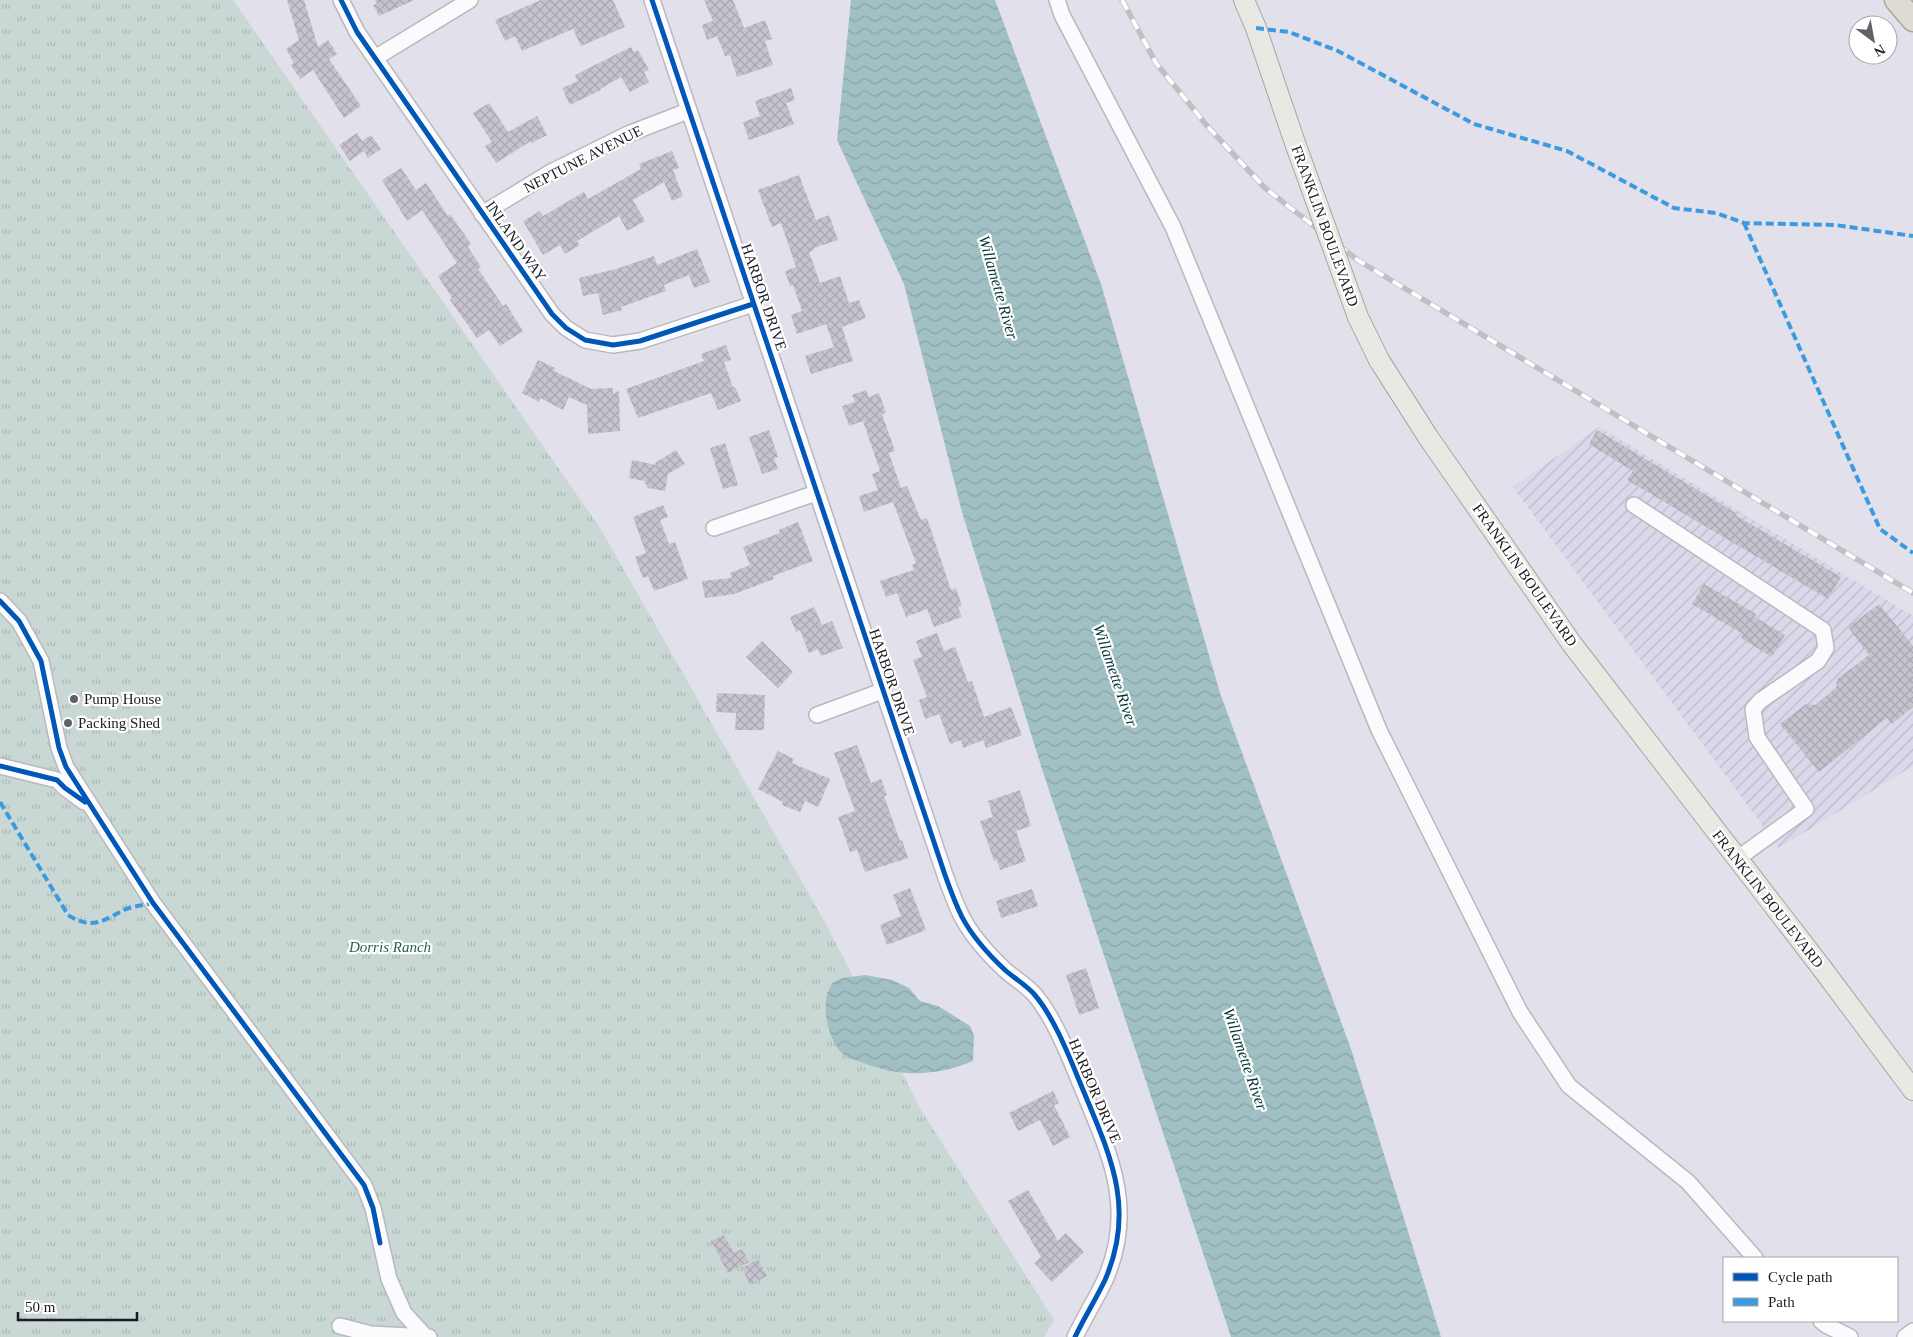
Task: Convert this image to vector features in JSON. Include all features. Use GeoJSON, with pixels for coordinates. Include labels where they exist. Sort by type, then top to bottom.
{"type":"FeatureCollection","features":[{"type":"Feature","properties":{"kind":"highway"},"geometry":{"type":"LineString","coordinates":[[1896,0],[1913,20]]}},
{"type":"Feature","properties":{"kind":"main road","name":"FRANKLIN BOULEVARD"},"geometry":{"type":"LineString","coordinates":[[1244,0],[1256,28],[1358,317],[1379,360],[1428,437],[1572,644],[1821,967],[1913,1090]]}},
{"type":"Feature","properties":{"kind":"street","name":"INLAND WAY"},"geometry":{"type":"LineString","coordinates":[[341,0],[357,32],[552,314],[566,328],[585,340],[613,345],[640,342],[753,304]]}},
{"type":"Feature","properties":{"kind":"street"},"geometry":{"type":"LineString","coordinates":[[375,58],[470,0]]}},
{"type":"Feature","properties":{"kind":"street","name":"HARBOR DRIVE"},"geometry":{"type":"LineString","coordinates":[[652,0],[945,875],[963,918],[985,949],[1006,971],[1034,994],[1050,1019],[1064,1046],[1099,1128],[1114,1172],[1120,1208],[1117,1241],[1105,1279],[1075,1337]]}},
{"type":"Feature","properties":{"kind":"street"},"geometry":{"type":"LineString","coordinates":[[1057,0],[1062,15],[1173,227],[1379,730],[1520,1012],[1569,1086],[1688,1182],[1754,1257]]}},
{"type":"Feature","properties":{"kind":"street","name":"NEPTUNE AVENUE"},"geometry":{"type":"LineString","coordinates":[[482,214],[560,168],[628,134],[688,112]]}},
{"type":"Feature","properties":{"kind":"street"},"geometry":{"type":"LineString","coordinates":[[714,528],[816,493]]}},
{"type":"Feature","properties":{"kind":"street"},"geometry":{"type":"LineString","coordinates":[[1634,506],[1823,630],[1826,648],[1818,661],[1760,701],[1753,709],[1757,737],[1806,809],[1737,859]]}},
{"type":"Feature","properties":{"kind":"street"},"geometry":{"type":"LineString","coordinates":[[0,601],[19,621],[41,661],[59,748],[66,767],[153,903],[364,1185],[373,1208],[389,1279],[404,1313],[427,1336]]}},
{"type":"Feature","properties":{"kind":"street","name":"HARBOR DRIVE"},"geometry":{"type":"LineString","coordinates":[[817,715],[882,691]]}},
{"type":"Feature","properties":{"kind":"street"},"geometry":{"type":"LineString","coordinates":[[0,766],[57,780],[90,806]]}},
{"type":"Feature","properties":{"kind":"street"},"geometry":{"type":"LineString","coordinates":[[1822,1322],[1826,1326],[1850,1337]]}},
{"type":"Feature","properties":{"kind":"street"},"geometry":{"type":"LineString","coordinates":[[340,1326],[371,1334],[427,1336]]}},
{"type":"Feature","properties":{"kind":"street"},"geometry":{"type":"LineString","coordinates":[[1905,1337],[1913,1331]]}},
{"type":"Feature","properties":{"kind":"shaded area"},"geometry":{"type":"Polygon","coordinates":[[[1599,427],[1913,616],[1913,766],[1779,848],[1513,487],[1599,427]]]}},
{"type":"Feature","properties":{"kind":"green space","name":"Dorris Ranch"},"geometry":{"type":"Polygon","coordinates":[[[0,0],[233,0],[600,528],[826,924],[920,1108],[1054,1320],[1044,1337],[0,1337],[0,0]]]}},
{"type":"Feature","properties":{"kind":"water","name":"Willamette River"},"geometry":{"type":"Polygon","coordinates":[[[851,0],[995,0],[1101,284],[1220,693],[1351,1049],[1441,1337],[1231,1337],[1041,766],[962,512],[904,284],[837,140],[851,0]]]}},
{"type":"Feature","properties":{"kind":"water"},"geometry":{"type":"Polygon","coordinates":[[[865,975],[892,980],[909,988],[920,1001],[938,1006],[970,1026],[974,1036],[973,1061],[945,1070],[917,1073],[875,1067],[843,1054],[831,1037],[826,1014],[827,996],[832,983],[842,978],[865,975]]]}},
{"type":"Feature","properties":{"kind":"building"},"geometry":{"type":"Polygon","coordinates":[[[287,0],[304,0],[318,47],[328,40],[337,54],[329,59],[361,106],[344,118],[313,70],[300,79],[291,65],[294,63],[286,49],[299,40],[287,0]]]}},
{"type":"Feature","properties":{"kind":"building"},"geometry":{"type":"Polygon","coordinates":[[[375,0],[414,0],[379,16],[373,5],[377,4],[375,0]]]}},
{"type":"Feature","properties":{"kind":"building"},"geometry":{"type":"Polygon","coordinates":[[[541,0],[613,0],[625,27],[581,46],[573,29],[522,51],[515,36],[505,41],[495,20],[541,0]]]}},
{"type":"Feature","properties":{"kind":"building"},"geometry":{"type":"Polygon","coordinates":[[[704,0],[733,0],[744,28],[765,20],[772,39],[765,41],[773,65],[737,77],[730,55],[725,56],[717,36],[707,40],[702,25],[713,21],[704,0]]]}},
{"type":"Feature","properties":{"kind":"building"},"geometry":{"type":"Polygon","coordinates":[[[631,47],[634,52],[638,50],[649,70],[644,72],[649,82],[630,92],[621,77],[601,90],[570,105],[562,88],[578,81],[575,75],[631,47]]]}},
{"type":"Feature","properties":{"kind":"building"},"geometry":{"type":"Polygon","coordinates":[[[791,88],[795,100],[786,103],[794,124],[749,140],[743,122],[760,116],[755,101],[791,88]]]}},
{"type":"Feature","properties":{"kind":"building"},"geometry":{"type":"Polygon","coordinates":[[[489,103],[508,132],[537,116],[547,135],[532,143],[531,141],[496,163],[485,146],[492,142],[473,113],[489,103]]]}},
{"type":"Feature","properties":{"kind":"building"},"geometry":{"type":"Polygon","coordinates":[[[357,133],[362,141],[371,135],[381,149],[368,158],[364,151],[350,161],[339,145],[357,133]]]}},
{"type":"Feature","properties":{"kind":"building"},"geometry":{"type":"Polygon","coordinates":[[[672,151],[679,168],[673,170],[683,196],[672,201],[664,182],[633,200],[645,221],[627,231],[619,216],[577,241],[580,245],[565,254],[560,245],[543,255],[523,221],[540,211],[543,216],[584,192],[588,199],[641,169],[639,164],[672,151]]]}},
{"type":"Feature","properties":{"kind":"building"},"geometry":{"type":"Polygon","coordinates":[[[401,168],[416,190],[426,183],[448,216],[450,214],[471,244],[468,247],[481,267],[478,269],[503,306],[506,304],[523,331],[500,346],[489,330],[477,338],[450,300],[452,298],[438,276],[457,263],[422,210],[407,221],[382,180],[401,168]]]}},
{"type":"Feature","properties":{"kind":"building"},"geometry":{"type":"Polygon","coordinates":[[[799,175],[816,220],[829,215],[838,240],[814,248],[814,250],[809,252],[820,283],[840,276],[849,303],[859,300],[866,318],[842,327],[853,361],[811,374],[805,356],[834,347],[826,324],[797,334],[791,315],[802,311],[793,285],[790,286],[785,271],[796,267],[781,223],[772,227],[758,190],[799,175]]]}},
{"type":"Feature","properties":{"kind":"building"},"geometry":{"type":"Polygon","coordinates":[[[697,249],[710,282],[694,288],[689,275],[664,285],[666,291],[621,307],[622,310],[603,315],[598,293],[583,296],[579,278],[616,269],[654,256],[657,265],[697,249]]]}},
{"type":"Feature","properties":{"kind":"building"},"geometry":{"type":"Polygon","coordinates":[[[726,345],[731,360],[724,362],[733,387],[735,387],[741,401],[718,410],[711,393],[638,418],[626,389],[704,361],[701,354],[726,345]]]}},
{"type":"Feature","properties":{"kind":"building"},"geometry":{"type":"Polygon","coordinates":[[[538,360],[555,368],[554,371],[591,389],[613,388],[613,394],[619,391],[620,431],[588,434],[587,405],[569,397],[563,410],[540,398],[539,402],[522,393],[538,360]]]}},
{"type":"Feature","properties":{"kind":"building"},"geometry":{"type":"Polygon","coordinates":[[[866,390],[869,397],[879,393],[886,413],[882,414],[895,451],[889,453],[901,488],[907,486],[921,520],[927,518],[951,590],[956,588],[962,606],[958,607],[962,617],[934,627],[927,609],[906,617],[897,593],[886,597],[880,581],[914,570],[912,565],[916,563],[893,502],[864,512],[859,496],[878,490],[872,474],[880,471],[863,421],[849,426],[842,406],[855,402],[852,395],[866,390]]]}},
{"type":"Feature","properties":{"kind":"building"},"geometry":{"type":"Polygon","coordinates":[[[769,430],[778,457],[774,458],[778,469],[762,474],[749,437],[769,430]]]}},
{"type":"Feature","properties":{"kind":"building"},"geometry":{"type":"Polygon","coordinates":[[[1597,430],[1736,513],[1735,515],[1841,577],[1828,599],[1627,480],[1633,471],[1589,444],[1597,430]]]}},
{"type":"Feature","properties":{"kind":"building"},"geometry":{"type":"Polygon","coordinates":[[[725,443],[738,485],[723,489],[710,448],[725,443]]]}},
{"type":"Feature","properties":{"kind":"building"},"geometry":{"type":"Polygon","coordinates":[[[676,450],[685,464],[668,474],[665,491],[648,488],[644,481],[629,478],[632,460],[656,465],[655,463],[676,450]]]}},
{"type":"Feature","properties":{"kind":"building"},"geometry":{"type":"Polygon","coordinates":[[[663,505],[668,517],[660,520],[669,544],[675,542],[688,579],[654,591],[648,576],[643,578],[635,557],[646,553],[633,517],[663,505]]]}},
{"type":"Feature","properties":{"kind":"building"},"geometry":{"type":"Polygon","coordinates":[[[798,522],[813,561],[773,576],[774,579],[734,594],[705,598],[702,581],[732,578],[730,573],[750,565],[743,547],[780,533],[779,530],[798,522]]]}},
{"type":"Feature","properties":{"kind":"building"},"geometry":{"type":"Polygon","coordinates":[[[1704,584],[1756,614],[1755,617],[1785,635],[1772,657],[1741,638],[1743,634],[1692,604],[1704,584]]]}},
{"type":"Feature","properties":{"kind":"building"},"geometry":{"type":"Polygon","coordinates":[[[1879,604],[1913,646],[1913,707],[1892,724],[1887,718],[1819,772],[1780,724],[1806,704],[1815,705],[1836,688],[1837,679],[1869,655],[1848,627],[1879,604]]]}},
{"type":"Feature","properties":{"kind":"building"},"geometry":{"type":"Polygon","coordinates":[[[814,607],[822,625],[832,621],[843,648],[821,656],[818,649],[809,653],[800,630],[796,632],[790,617],[814,607]]]}},
{"type":"Feature","properties":{"kind":"building"},"geometry":{"type":"Polygon","coordinates":[[[937,633],[944,651],[955,647],[968,682],[972,681],[984,717],[1011,707],[1022,735],[986,748],[983,740],[963,748],[961,740],[950,744],[939,714],[925,719],[919,700],[927,697],[913,660],[922,657],[916,641],[937,633]]]}},
{"type":"Feature","properties":{"kind":"building"},"geometry":{"type":"Polygon","coordinates":[[[762,641],[793,672],[778,688],[746,657],[762,641]]]}},
{"type":"Feature","properties":{"kind":"building"},"geometry":{"type":"Polygon","coordinates":[[[717,693],[765,695],[764,730],[735,730],[736,713],[716,712],[717,693]]]}},
{"type":"Feature","properties":{"kind":"building"},"geometry":{"type":"Polygon","coordinates":[[[857,745],[871,783],[881,779],[887,795],[884,796],[908,858],[865,872],[857,850],[850,852],[838,817],[855,811],[834,753],[857,745]]]}},
{"type":"Feature","properties":{"kind":"building"},"geometry":{"type":"Polygon","coordinates":[[[778,751],[794,759],[792,763],[830,779],[818,807],[805,801],[800,812],[782,805],[783,802],[758,789],[778,751]]]}},
{"type":"Feature","properties":{"kind":"building"},"geometry":{"type":"Polygon","coordinates":[[[1020,790],[1031,826],[1016,831],[1026,861],[1000,870],[997,860],[994,861],[980,821],[993,817],[988,801],[1020,790]]]}},
{"type":"Feature","properties":{"kind":"building"},"geometry":{"type":"Polygon","coordinates":[[[910,888],[926,930],[887,945],[880,925],[901,916],[893,895],[910,888]]]}},
{"type":"Feature","properties":{"kind":"building"},"geometry":{"type":"Polygon","coordinates":[[[1032,889],[1038,906],[1001,918],[996,901],[1032,889]]]}},
{"type":"Feature","properties":{"kind":"building"},"geometry":{"type":"Polygon","coordinates":[[[1086,968],[1099,1008],[1079,1015],[1066,975],[1086,968]]]}},
{"type":"Feature","properties":{"kind":"building"},"geometry":{"type":"Polygon","coordinates":[[[1053,1091],[1059,1103],[1054,1105],[1070,1137],[1053,1146],[1040,1120],[1018,1131],[1009,1113],[1053,1091]]]}},
{"type":"Feature","properties":{"kind":"building"},"geometry":{"type":"Polygon","coordinates":[[[1028,1190],[1058,1241],[1066,1233],[1084,1252],[1052,1282],[1034,1263],[1041,1257],[1008,1201],[1028,1190]]]}},
{"type":"Feature","properties":{"kind":"building"},"geometry":{"type":"Polygon","coordinates":[[[724,1235],[734,1253],[742,1249],[749,1262],[728,1273],[711,1241],[724,1235]]]}},
{"type":"Feature","properties":{"kind":"building"},"geometry":{"type":"Polygon","coordinates":[[[758,1259],[767,1276],[750,1285],[742,1268],[758,1259]]]}},
{"type":"Feature","properties":{"kind":"railway"},"geometry":{"type":"LineString","coordinates":[[1122,0],[1156,63],[1208,127],[1265,188],[1359,261],[1913,593]]}},
{"type":"Feature","properties":{"kind":"marked path"},"geometry":{"type":"LineString","coordinates":[[1256,28],[1289,32],[1338,51],[1474,124],[1567,151],[1674,208],[1716,213],[1744,223],[1835,225],[1913,236]]}},
{"type":"Feature","properties":{"kind":"marked path"},"geometry":{"type":"LineString","coordinates":[[1744,223],[1880,529],[1913,553]]}},
{"type":"Feature","properties":{"kind":"marked path"},"geometry":{"type":"LineString","coordinates":[[0,802],[68,915],[77,920],[91,923],[104,920],[126,909],[153,903]]}},
{"type":"Feature","properties":{"kind":"cycle path"},"geometry":{"type":"LineString","coordinates":[[341,0],[357,32],[552,314],[566,328],[585,340],[613,345],[640,341],[753,304]]}},
{"type":"Feature","properties":{"kind":"cycle path"},"geometry":{"type":"LineString","coordinates":[[652,0],[959,912],[981,945],[1005,970],[1031,991],[1048,1014],[1071,1062],[1109,1157],[1116,1181],[1119,1204],[1119,1228],[1114,1253],[1105,1280],[1075,1337]]}},
{"type":"Feature","properties":{"kind":"cycle path"},"geometry":{"type":"LineString","coordinates":[[0,601],[19,621],[41,661],[59,748],[66,767],[153,903],[364,1185],[373,1208],[380,1243]]}},
{"type":"Feature","properties":{"kind":"cycle path"},"geometry":{"type":"LineString","coordinates":[[0,766],[57,780],[85,802]]}},
{"type":"Feature","properties":{"kind":"place","name":"Pump House"},"geometry":{"type":"Point","coordinates":[74,699]}},
{"type":"Feature","properties":{"kind":"place","name":"Packing Shed"},"geometry":{"type":"Point","coordinates":[68,723]}}]}
